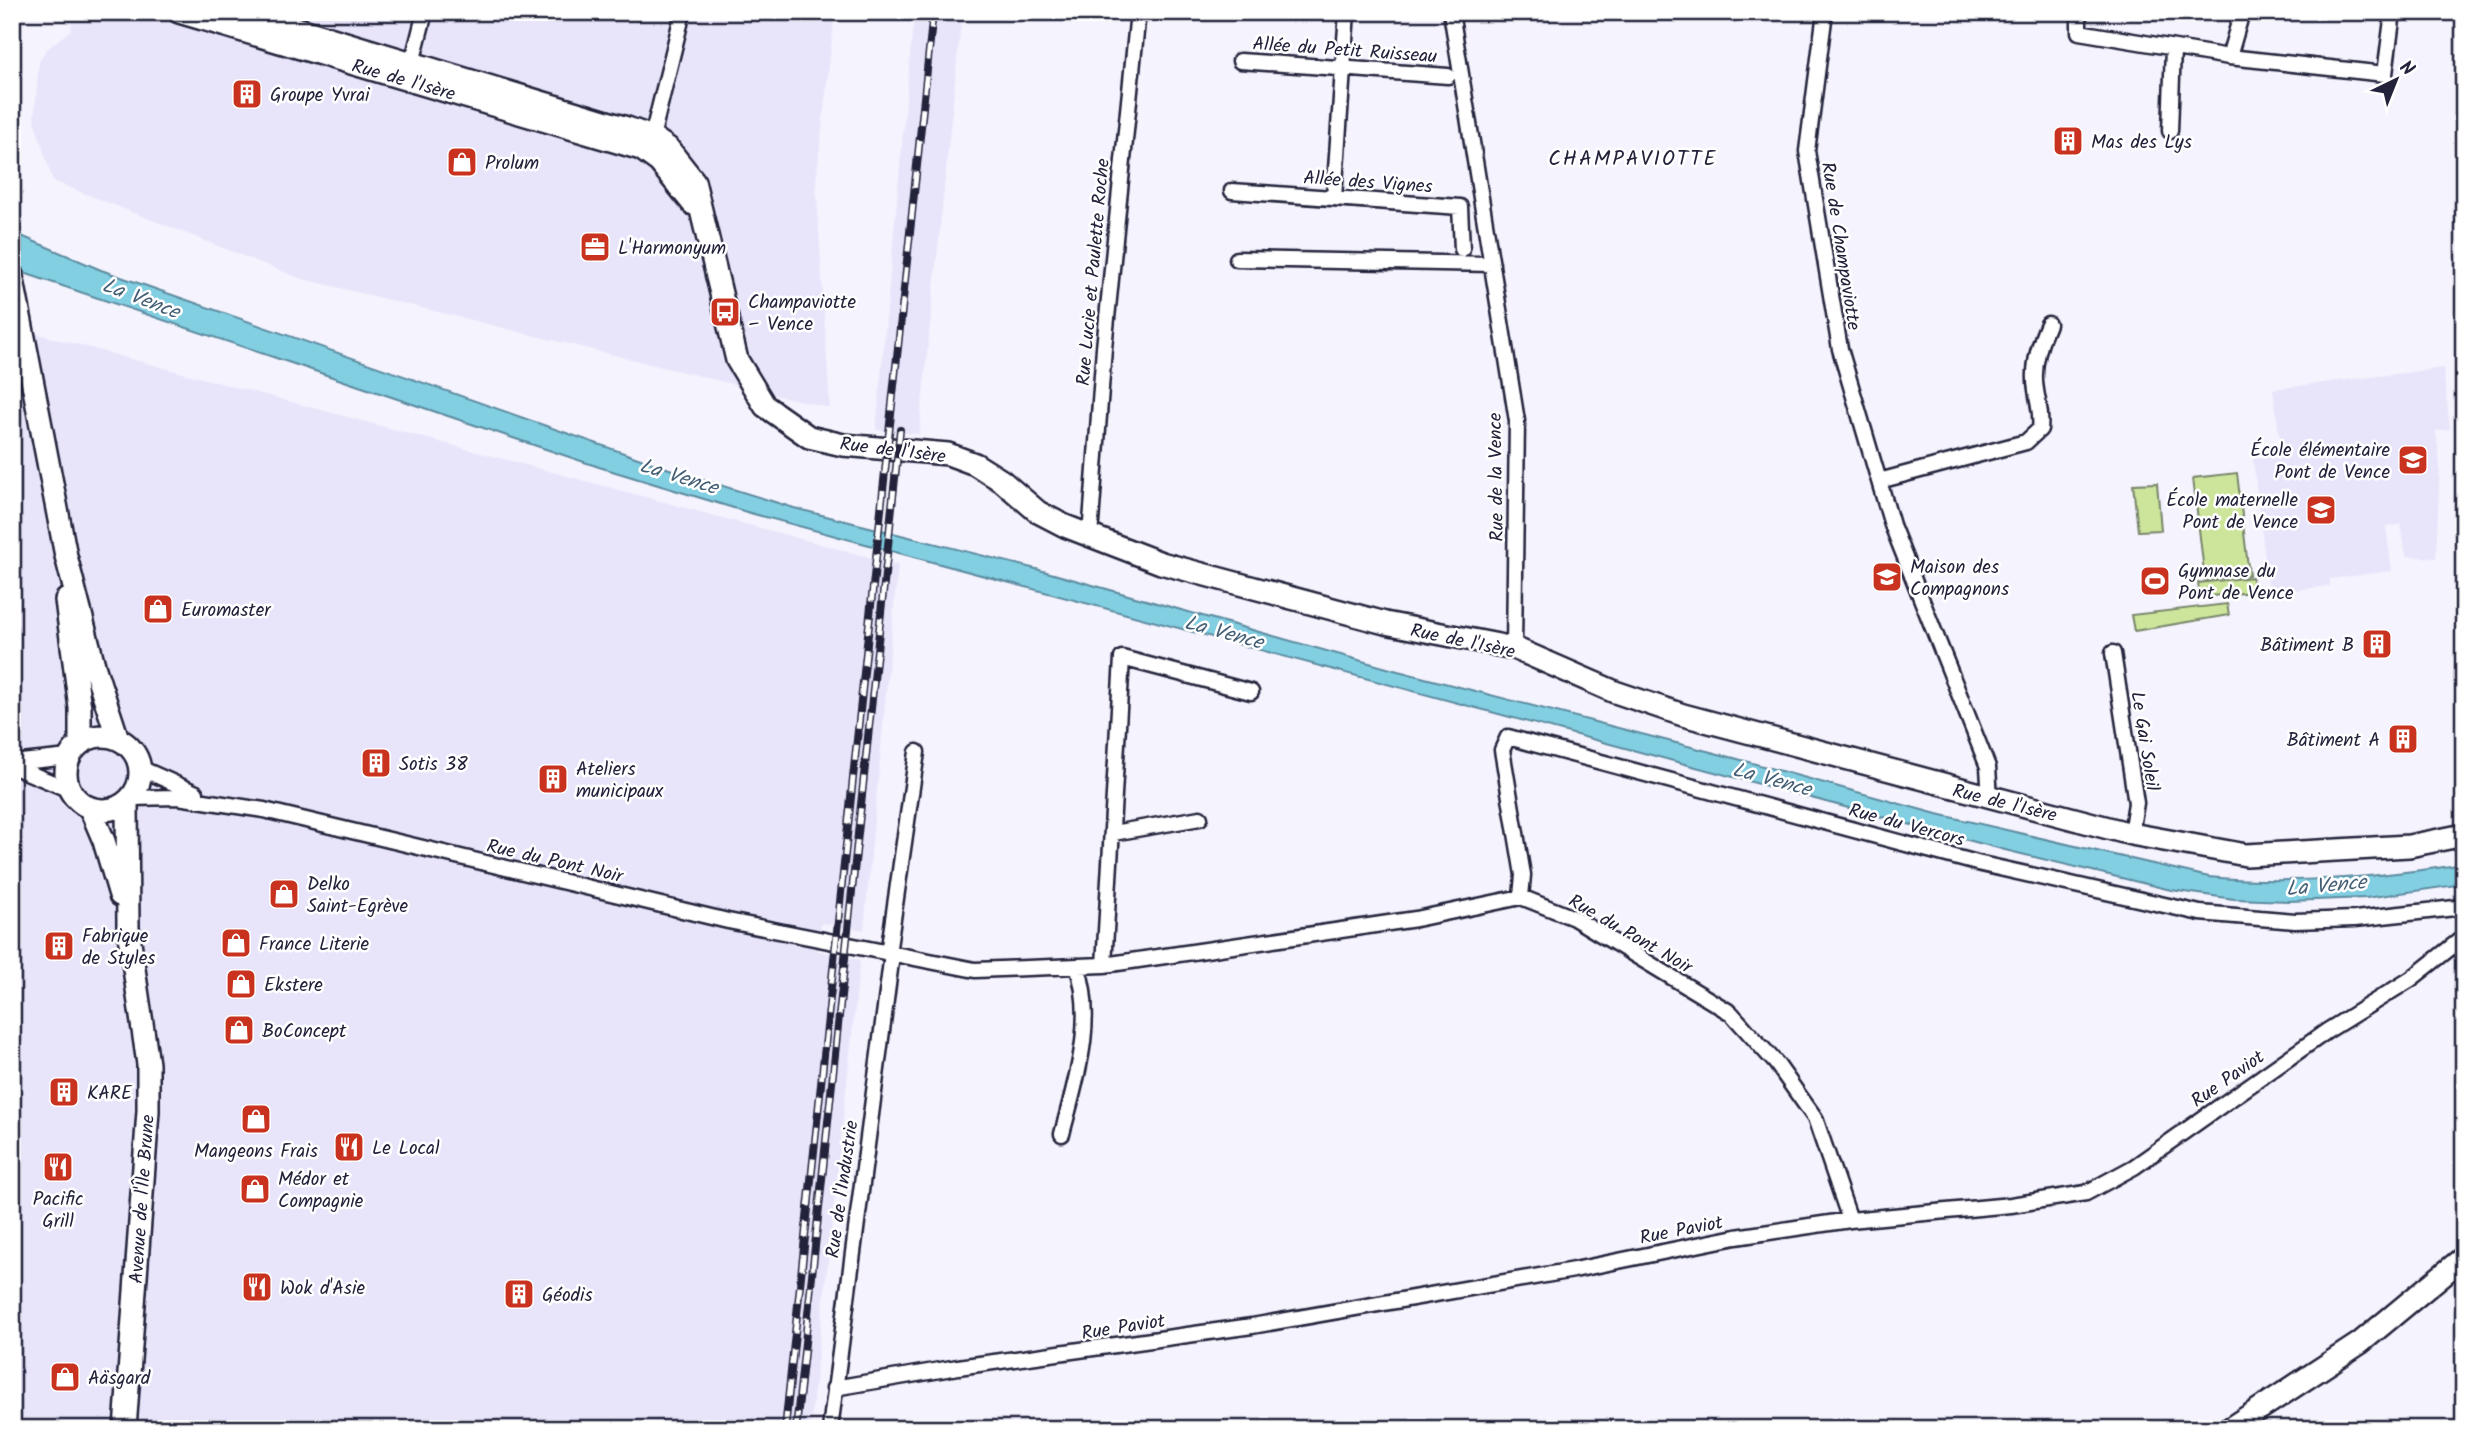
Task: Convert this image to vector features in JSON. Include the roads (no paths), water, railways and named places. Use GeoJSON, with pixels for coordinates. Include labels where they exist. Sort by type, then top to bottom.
{"type":"FeatureCollection","features":[{"type":"Feature","properties":{"kind":"street","name":"Rue de l'Isère"},"geometry":{"type":"LineString","coordinates":[[179,12],[629,145],[659,162],[702,217]]}},
{"type":"Feature","properties":{"kind":"street","name":"Rue de l'Isère"},"geometry":{"type":"LineString","coordinates":[[243,12],[652,137],[681,162],[694,181],[737,360],[765,406],[809,437],[843,445],[948,454],[975,464],[1002,481],[1038,512],[1090,536],[1161,563],[1385,624],[1514,648],[1615,692],[1683,715],[1990,799],[2132,834],[2246,855],[2409,846],[2464,835]]}},
{"type":"Feature","properties":{"kind":"street"},"geometry":{"type":"LineString","coordinates":[[412,63],[425,12]]}},
{"type":"Feature","properties":{"kind":"street"},"geometry":{"type":"LineString","coordinates":[[629,145],[652,137],[683,12]]}},
{"type":"Feature","properties":{"kind":"street","name":"Rue Lucie et Paulette Roche"},"geometry":{"type":"LineString","coordinates":[[1090,536],[1105,336],[1138,12]]}},
{"type":"Feature","properties":{"kind":"street"},"geometry":{"type":"LineString","coordinates":[[1334,198],[1347,12]]}},
{"type":"Feature","properties":{"kind":"street","name":"Rue de la Vence"},"geometry":{"type":"LineString","coordinates":[[1451,12],[1517,421],[1514,648]]}},
{"type":"Feature","properties":{"kind":"street","name":"Rue de Champaviotte"},"geometry":{"type":"LineString","coordinates":[[1825,12],[1807,151],[1840,349],[1896,536],[1988,767],[1990,799]]}},
{"type":"Feature","properties":{"kind":"street"},"geometry":{"type":"LineString","coordinates":[[2079,12],[2079,32],[2229,57],[2385,74],[2393,12]]}},
{"type":"Feature","properties":{"kind":"street"},"geometry":{"type":"LineString","coordinates":[[2229,57],[2242,12]]}},
{"type":"Feature","properties":{"kind":"street"},"geometry":{"type":"LineString","coordinates":[[2170,131],[2173,48]]}},
{"type":"Feature","properties":{"kind":"street","name":"Allée du Petit Ruisseau"},"geometry":{"type":"LineString","coordinates":[[1240,61],[1448,76]]}},
{"type":"Feature","properties":{"kind":"street","name":"Allée des Vignes"},"geometry":{"type":"LineString","coordinates":[[1232,191],[1460,207],[1462,249]]}},
{"type":"Feature","properties":{"kind":"street"},"geometry":{"type":"LineString","coordinates":[[1237,259],[1492,264]]}},
{"type":"Feature","properties":{"kind":"street"},"geometry":{"type":"LineString","coordinates":[[13,276],[66,556],[95,670],[118,739]]}},
{"type":"Feature","properties":{"kind":"street"},"geometry":{"type":"LineString","coordinates":[[1879,481],[2026,442],[2040,429],[2042,410],[2034,379],[2040,342],[2048,324]]}},
{"type":"Feature","properties":{"kind":"street"},"geometry":{"type":"LineString","coordinates":[[66,556],[66,603],[80,708],[75,751],[66,768],[70,790]]}},
{"type":"Feature","properties":{"kind":"street","name":"Le Gai Soleil"},"geometry":{"type":"LineString","coordinates":[[2113,653],[2136,803],[2132,834]]}},
{"type":"Feature","properties":{"kind":"street"},"geometry":{"type":"LineString","coordinates":[[1104,965],[1122,658],[1251,692]]}},
{"type":"Feature","properties":{"kind":"street"},"geometry":{"type":"LineString","coordinates":[[98,736],[118,739],[132,750],[140,768],[139,783],[129,800],[111,810],[90,808],[70,790],[12,765],[75,751],[98,736]]}},
{"type":"Feature","properties":{"kind":"street","name":"Rue du Vercors"},"geometry":{"type":"LineString","coordinates":[[1521,897],[1523,875],[1502,751],[1508,737],[2001,869],[2200,913],[2295,921],[2355,919],[2464,907]]}},
{"type":"Feature","properties":{"kind":"street"},"geometry":{"type":"LineString","coordinates":[[890,954],[917,752]]}},
{"type":"Feature","properties":{"kind":"street","name":"Rue du Pont Noir"},"geometry":{"type":"LineString","coordinates":[[140,768],[214,800],[728,921],[975,970],[1104,965],[1416,919],[1521,897],[1574,918],[1731,1013],[1776,1063],[1815,1118],[1850,1220]]}},
{"type":"Feature","properties":{"kind":"street","name":"Rue du Pont Noir"},"geometry":{"type":"LineString","coordinates":[[129,800],[214,800]]}},
{"type":"Feature","properties":{"kind":"street","name":"Avenue de l'Île Brune"},"geometry":{"type":"LineString","coordinates":[[128,928],[129,800]]}},
{"type":"Feature","properties":{"kind":"street","name":"Avenue de l'Île Brune"},"geometry":{"type":"LineString","coordinates":[[90,808],[113,868],[128,928],[148,1064],[148,1111],[125,1429]]}},
{"type":"Feature","properties":{"kind":"street"},"geometry":{"type":"LineString","coordinates":[[1113,833],[1199,818]]}},
{"type":"Feature","properties":{"kind":"street","name":"Rue Paviot"},"geometry":{"type":"LineString","coordinates":[[834,1388],[958,1367],[1252,1326],[1574,1270],[1736,1237],[1850,1220],[2011,1205],[2086,1193],[2134,1167],[2327,1031],[2411,979],[2464,937]]}},
{"type":"Feature","properties":{"kind":"street","name":"Rue de l'Industrie"},"geometry":{"type":"LineString","coordinates":[[830,1429],[890,954]]}},
{"type":"Feature","properties":{"kind":"street"},"geometry":{"type":"LineString","coordinates":[[1062,1134],[1087,1011],[1085,988],[1077,966]]}},
{"type":"Feature","properties":{"kind":"street"},"geometry":{"type":"LineString","coordinates":[[2233,1427],[2360,1343],[2464,1256]]}},
{"type":"Feature","properties":{"kind":"water","name":"La Vence"},"geometry":{"type":"Polygon","coordinates":[[[12,232],[101,270],[678,472],[794,508],[1036,569],[1394,670],[1734,758],[1933,813],[2209,877],[2305,880],[2400,873],[2464,864],[2464,884],[2366,898],[2289,901],[2234,899],[2171,890],[2005,850],[750,513],[599,467],[12,269],[12,232]]]}},
{"type":"Feature","properties":{"kind":"railway"},"geometry":{"type":"LineString","coordinates":[[785,1429],[933,12]]}},
{"type":"Feature","properties":{"kind":"railway"},"geometry":{"type":"LineString","coordinates":[[796,1429],[900,430]]}},
{"type":"Feature","properties":{"kind":"place","name":"Groupe Yvrai"},"geometry":{"type":"Point","coordinates":[247,94]}},
{"type":"Feature","properties":{"kind":"place","name":"Mas des Lys"},"geometry":{"type":"Point","coordinates":[2068,141]}},
{"type":"Feature","properties":{"kind":"place","name":"Prolum"},"geometry":{"type":"Point","coordinates":[462,162]}},
{"type":"Feature","properties":{"kind":"place","name":"L'Harmonyum"},"geometry":{"type":"Point","coordinates":[595,247]}},
{"type":"Feature","properties":{"kind":"place","name":"Champaviotte – Vence"},"geometry":{"type":"Point","coordinates":[725,312]}},
{"type":"Feature","properties":{"kind":"place","name":"École élémentaire Pont de Vence"},"geometry":{"type":"Point","coordinates":[2413,460]}},
{"type":"Feature","properties":{"kind":"place","name":"École maternelle Pont de Vence"},"geometry":{"type":"Point","coordinates":[2321,510]}},
{"type":"Feature","properties":{"kind":"place","name":"Maison des Compagnons"},"geometry":{"type":"Point","coordinates":[1887,577]}},
{"type":"Feature","properties":{"kind":"place","name":"Gymnase du Pont de Vence"},"geometry":{"type":"Point","coordinates":[2155,581]}},
{"type":"Feature","properties":{"kind":"place","name":"Euromaster"},"geometry":{"type":"Point","coordinates":[158,609]}},
{"type":"Feature","properties":{"kind":"place","name":"Bâtiment B"},"geometry":{"type":"Point","coordinates":[2377,644]}},
{"type":"Feature","properties":{"kind":"place","name":"Bâtiment A"},"geometry":{"type":"Point","coordinates":[2403,739]}},
{"type":"Feature","properties":{"kind":"place","name":"Sotis 38"},"geometry":{"type":"Point","coordinates":[376,763]}},
{"type":"Feature","properties":{"kind":"place","name":"Ateliers municipaux"},"geometry":{"type":"Point","coordinates":[553,779]}},
{"type":"Feature","properties":{"kind":"place","name":"Delko Saint-Egrève"},"geometry":{"type":"Point","coordinates":[284,894]}},
{"type":"Feature","properties":{"kind":"place","name":"France Literie"},"geometry":{"type":"Point","coordinates":[236,943]}},
{"type":"Feature","properties":{"kind":"place","name":"Fabrique de Styles"},"geometry":{"type":"Point","coordinates":[59,946]}},
{"type":"Feature","properties":{"kind":"place","name":"Ekstere"},"geometry":{"type":"Point","coordinates":[241,984]}},
{"type":"Feature","properties":{"kind":"place","name":"BoConcept"},"geometry":{"type":"Point","coordinates":[239,1030]}},
{"type":"Feature","properties":{"kind":"place","name":"KARE"},"geometry":{"type":"Point","coordinates":[64,1092]}},
{"type":"Feature","properties":{"kind":"place","name":"Mangeons Frais"},"geometry":{"type":"Point","coordinates":[256,1119]}},
{"type":"Feature","properties":{"kind":"place","name":"Le Local"},"geometry":{"type":"Point","coordinates":[349,1147]}},
{"type":"Feature","properties":{"kind":"place","name":"Pacific Grill"},"geometry":{"type":"Point","coordinates":[58,1167]}},
{"type":"Feature","properties":{"kind":"place","name":"Médor et Compagnie"},"geometry":{"type":"Point","coordinates":[255,1189]}},
{"type":"Feature","properties":{"kind":"place","name":"Wok d'Asie"},"geometry":{"type":"Point","coordinates":[257,1287]}},
{"type":"Feature","properties":{"kind":"place","name":"Géodis"},"geometry":{"type":"Point","coordinates":[519,1294]}},
{"type":"Feature","properties":{"kind":"place","name":"Aäsgard"},"geometry":{"type":"Point","coordinates":[65,1377]}},
{"type":"Feature","properties":{"kind":"district","name":"CHAMPAVIOTTE"},"geometry":{"type":"Point","coordinates":[1633,158]}}]}
